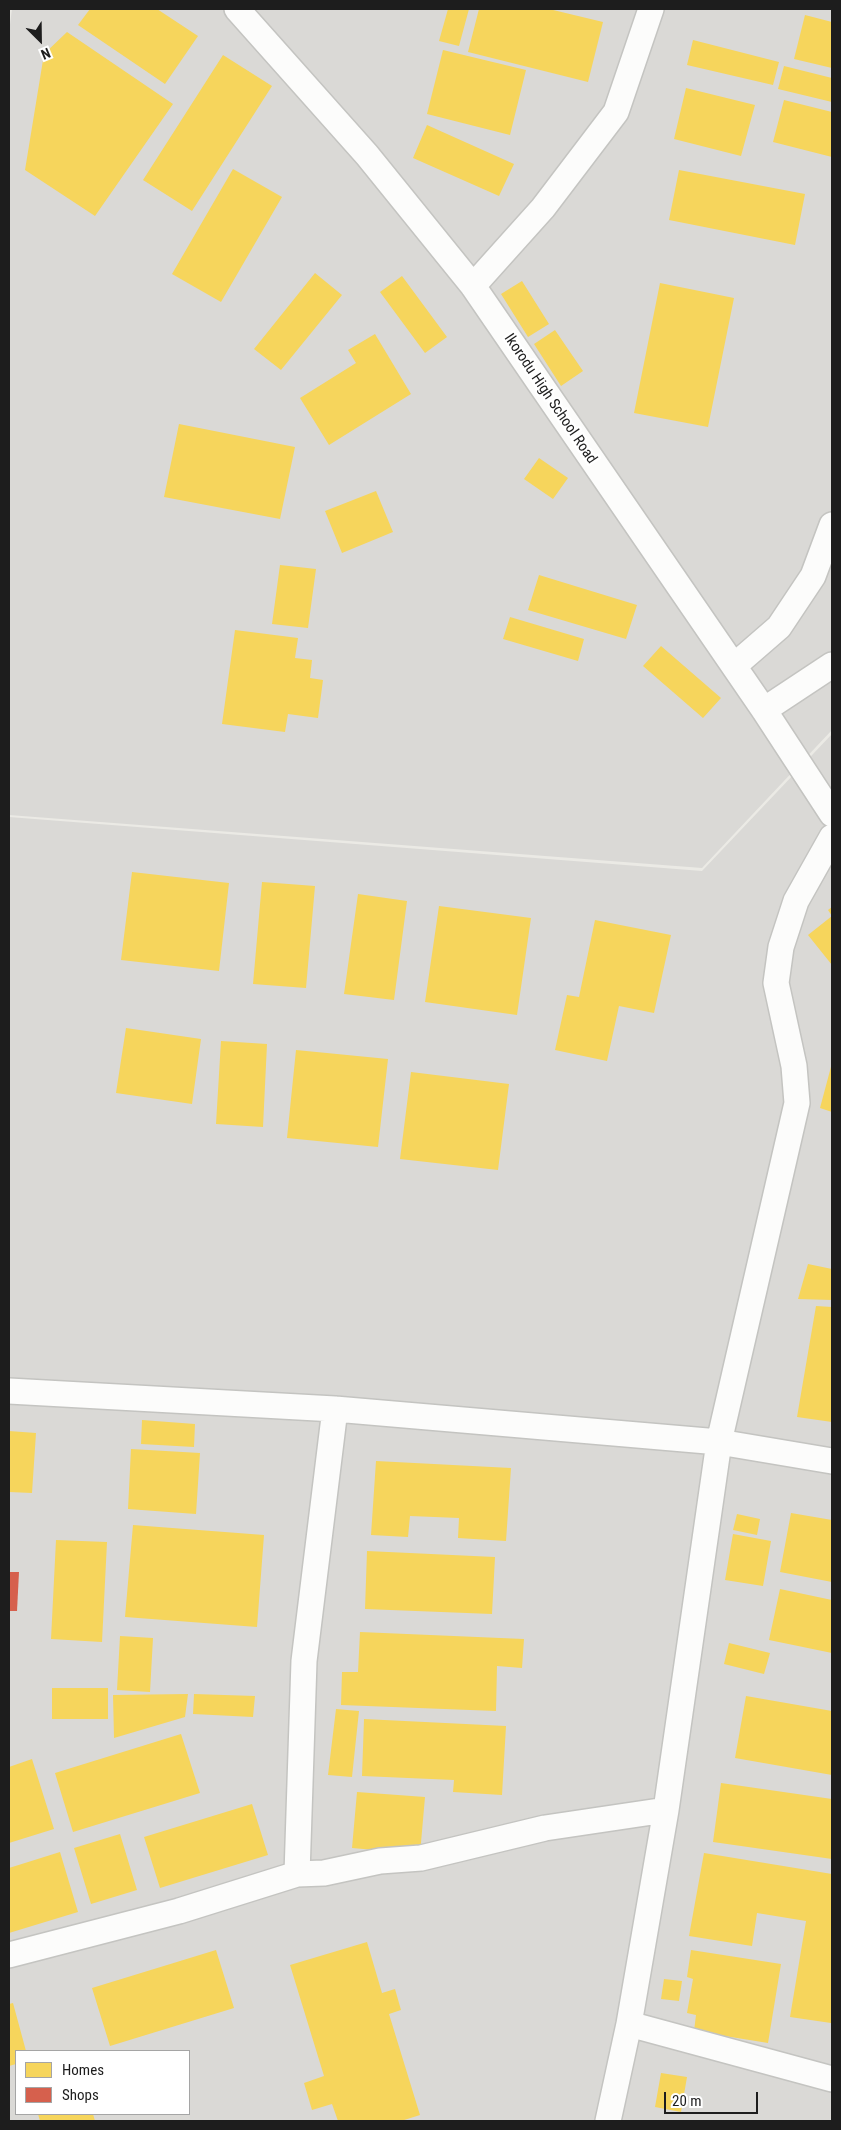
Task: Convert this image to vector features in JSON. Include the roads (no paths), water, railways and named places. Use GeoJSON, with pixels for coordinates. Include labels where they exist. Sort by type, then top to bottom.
{"type":"FeatureCollection","features":[{"type":"Feature","properties":{"kind":"street","name":"Ikorodu High School Road"},"geometry":{"type":"LineString","coordinates":[[237,9],[367,155],[473,286],[764,710],[832,814]]}},
{"type":"Feature","properties":{"kind":"street"},"geometry":{"type":"LineString","coordinates":[[473,286],[542,208],[616,112],[651,9]]}},
{"type":"Feature","properties":{"kind":"street"},"geometry":{"type":"LineString","coordinates":[[734,666],[779,627],[813,576],[832,525]]}},
{"type":"Feature","properties":{"kind":"street"},"geometry":{"type":"LineString","coordinates":[[764,710],[832,665]]}},
{"type":"Feature","properties":{"kind":"street"},"geometry":{"type":"LineString","coordinates":[[608,2121],[629,2024],[666,1810],[720,1442],[797,1103],[794,1066],[776,984],[781,947],[796,901],[832,837]]}},
{"type":"Feature","properties":{"kind":"street"},"geometry":{"type":"LineString","coordinates":[[9,1391],[335,1409],[720,1442],[832,1461]]}},
{"type":"Feature","properties":{"kind":"street"},"geometry":{"type":"LineString","coordinates":[[297,1874],[304,1661],[335,1409]]}},
{"type":"Feature","properties":{"kind":"street"},"geometry":{"type":"LineString","coordinates":[[9,1955],[180,1911],[297,1874],[324,1873],[380,1861],[421,1858],[545,1828],[666,1810]]}},
{"type":"Feature","properties":{"kind":"street"},"geometry":{"type":"LineString","coordinates":[[629,2024],[832,2079]]}}]}
